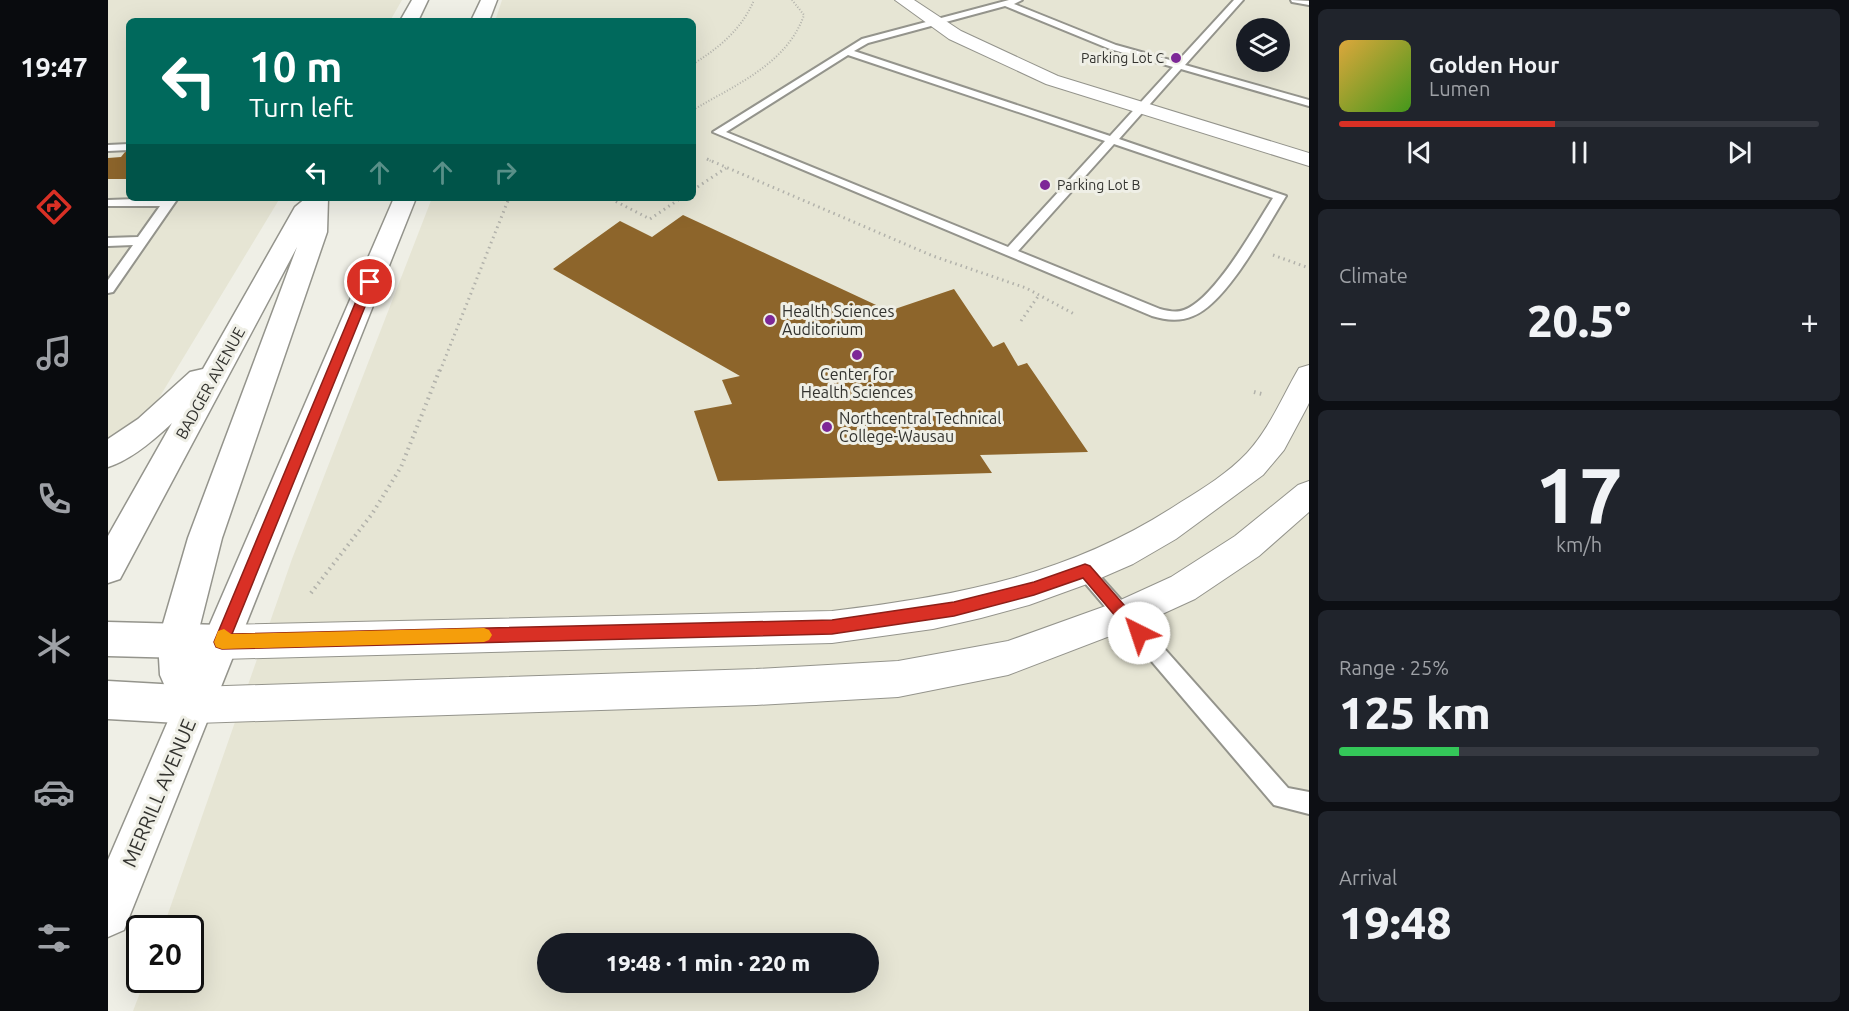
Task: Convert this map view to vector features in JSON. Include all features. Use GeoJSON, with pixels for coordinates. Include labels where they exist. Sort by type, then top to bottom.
{"type":"FeatureCollection","features":[{"type":"Feature","properties":{"kind":"main road"},"geometry":{"type":"LineString","coordinates":[[411,18],[420,0]]}},
{"type":"Feature","properties":{"kind":"main road"},"geometry":{"type":"LineString","coordinates":[[481,18],[489,0]]}},
{"type":"Feature","properties":{"kind":"main road","name":"BADGER AVENUE"},"geometry":{"type":"LineString","coordinates":[[108,568],[311,201]]}},
{"type":"Feature","properties":{"kind":"main road"},"geometry":{"type":"LineString","coordinates":[[196,705],[179,675],[177,641],[205,538],[315,232],[317,201]]}},
{"type":"Feature","properties":{"kind":"main road"},"geometry":{"type":"LineString","coordinates":[[108,639],[222,642],[404,201]]}},
{"type":"Feature","properties":{"kind":"main road"},"geometry":{"type":"LineString","coordinates":[[108,455],[162,416],[227,352]]}},
{"type":"Feature","properties":{"kind":"main road","name":"MERRILL AVENUE"},"geometry":{"type":"LineString","coordinates":[[108,914],[222,642]]}},
{"type":"Feature","properties":{"kind":"main road","name":"MERRILL AVENUE"},"geometry":{"type":"LineString","coordinates":[[108,700],[196,705]]}},
{"type":"Feature","properties":{"kind":"street"},"geometry":{"type":"LineString","coordinates":[[903,0],[993,54],[1040,75],[1309,142]]}},
{"type":"Feature","properties":{"kind":"street"},"geometry":{"type":"LineString","coordinates":[[933,0],[1007,43],[1148,102],[1309,160]]}},
{"type":"Feature","properties":{"kind":"street"},"geometry":{"type":"LineString","coordinates":[[222,642],[832,627],[954,609],[1034,588],[1085,571],[1163,533],[1244,474],[1258,461],[1273,441],[1309,375]]}},
{"type":"Feature","properties":{"kind":"street"},"geometry":{"type":"LineString","coordinates":[[196,705],[744,688],[898,679],[1008,658],[1124,615],[1184,588],[1246,546],[1309,495]]}},
{"type":"Feature","properties":{"kind":"lane"},"geometry":{"type":"LineString","coordinates":[[847,52],[1280,196],[1229,273],[1206,301],[1194,311],[1172,317],[1156,313],[718,132],[847,52],[873,38],[1018,0]]}},
{"type":"Feature","properties":{"kind":"lane"},"geometry":{"type":"LineString","coordinates":[[1010,252],[1239,0]]}},
{"type":"Feature","properties":{"kind":"lane"},"geometry":{"type":"LineString","coordinates":[[1295,0],[1309,3]]}},
{"type":"Feature","properties":{"kind":"lane"},"geometry":{"type":"LineString","coordinates":[[1007,4],[1093,41],[1309,103]]}},
{"type":"Feature","properties":{"kind":"lane"},"geometry":{"type":"LineString","coordinates":[[108,148],[126,147]]}},
{"type":"Feature","properties":{"kind":"lane"},"geometry":{"type":"LineString","coordinates":[[108,203],[150,201]]}},
{"type":"Feature","properties":{"kind":"lane"},"geometry":{"type":"LineString","coordinates":[[108,289],[170,201]]}},
{"type":"Feature","properties":{"kind":"lane"},"geometry":{"type":"LineString","coordinates":[[108,242],[143,241]]}},
{"type":"Feature","properties":{"kind":"lane"},"geometry":{"type":"LineString","coordinates":[[1085,571],[1282,797],[1309,803]]}},
{"type":"Feature","properties":{"kind":"path"},"geometry":{"type":"LineString","coordinates":[[696,62],[735,30],[752,8],[754,0]]}},
{"type":"Feature","properties":{"kind":"path"},"geometry":{"type":"LineString","coordinates":[[696,108],[785,51],[802,24],[804,15],[792,0]]}},
{"type":"Feature","properties":{"kind":"path"},"geometry":{"type":"LineString","coordinates":[[707,159],[933,256],[967,265],[1039,295],[1060,304],[1076,315]]}},
{"type":"Feature","properties":{"kind":"path"},"geometry":{"type":"LineString","coordinates":[[696,188],[727,167]]}},
{"type":"Feature","properties":{"kind":"path"},"geometry":{"type":"LineString","coordinates":[[311,593],[372,514],[401,467],[508,201]]}},
{"type":"Feature","properties":{"kind":"path"},"geometry":{"type":"LineString","coordinates":[[615,201],[650,219],[677,201]]}},
{"type":"Feature","properties":{"kind":"path"},"geometry":{"type":"LineString","coordinates":[[1290,261],[1309,268]]}},
{"type":"Feature","properties":{"kind":"path"},"geometry":{"type":"LineString","coordinates":[[1021,321],[1039,295]]}},
{"type":"Feature","properties":{"kind":"shaded area"},"geometry":{"type":"Polygon","coordinates":[[[108,0],[402,0],[392,18],[126,18],[126,201],[278,201],[159,398],[137,420],[108,440],[108,0]]]}},
{"type":"Feature","properties":{"kind":"shaded area","name":"Northcentral Technical College-Wausau"},"geometry":{"type":"Polygon","coordinates":[[[502,0],[1309,0],[1309,1011],[133,1011],[140,993],[204,993],[204,915],[168,915],[292,559],[431,201],[696,201],[696,18],[496,18],[502,0]]]}},
{"type":"Feature","properties":{"kind":"building"},"geometry":{"type":"Polygon","coordinates":[[[126,152],[126,179],[108,179],[108,158],[121,157],[126,152]]]}},
{"type":"Feature","properties":{"kind":"building","name":"Center for Health Sciences"},"geometry":{"type":"Polygon","coordinates":[[[683,215],[889,311],[954,289],[993,347],[1004,342],[1018,366],[1027,363],[1088,452],[980,455],[992,473],[718,481],[694,411],[732,404],[722,380],[740,376],[553,269],[620,221],[652,237],[683,215]]]}},
{"type":"Feature","properties":{"kind":"slow traffic"},"geometry":{"type":"LineString","coordinates":[[224,636],[222,642],[484,635]]}},
{"type":"Feature","properties":{"kind":"place","name":"Parking Lot C"},"geometry":{"type":"Point","coordinates":[1176,58]}},
{"type":"Feature","properties":{"kind":"place","name":"Parking Lot B"},"geometry":{"type":"Point","coordinates":[1045,185]}},
{"type":"Feature","properties":{"kind":"place","name":"Health Sciences Auditorium"},"geometry":{"type":"Point","coordinates":[770,320]}},
{"type":"Feature","properties":{"kind":"place","name":"Center for Health Sciences"},"geometry":{"type":"Point","coordinates":[857,355]}},
{"type":"Feature","properties":{"kind":"place","name":"Northcentral Technical College-Wausau"},"geometry":{"type":"Point","coordinates":[827,427]}},
{"type":"Feature","properties":{"kind":"route"},"geometry":{"type":"LineString","coordinates":[[370,282],[222,642],[755,631],[832,627],[954,609],[1000,598],[1085,571],[1139,633]]}}]}
